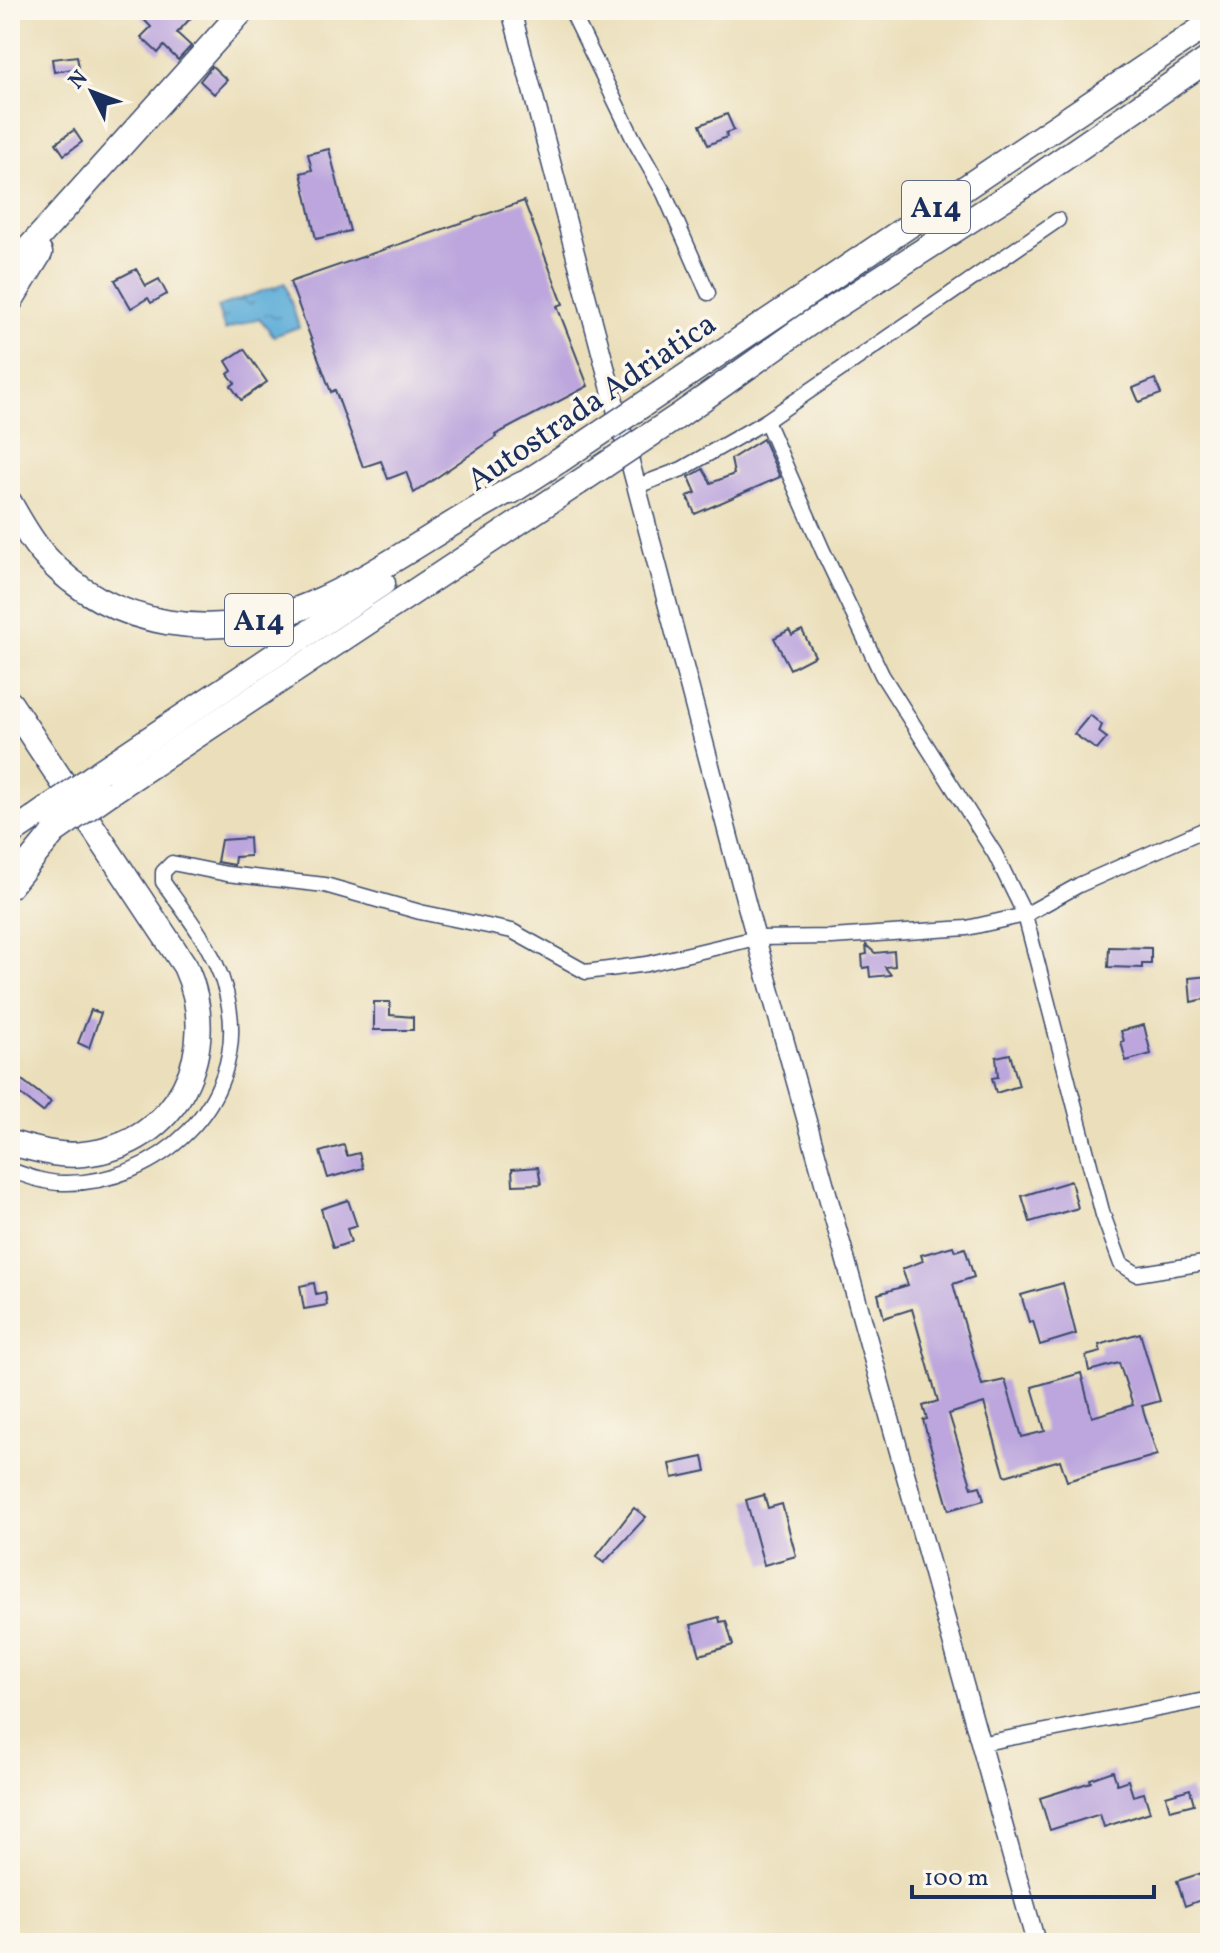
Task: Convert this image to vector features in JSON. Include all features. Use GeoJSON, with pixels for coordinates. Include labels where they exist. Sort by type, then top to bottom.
{"type":"FeatureCollection","features":[{"type":"Feature","properties":{"kind":"highway"},"geometry":{"type":"LineString","coordinates":[[10,269],[243,10]]}},
{"type":"Feature","properties":{"kind":"highway","name":"Autostrada Adriatica"},"geometry":{"type":"LineString","coordinates":[[10,862],[44,825],[522,484],[1210,23]]}},
{"type":"Feature","properties":{"kind":"highway","name":"Autostrada Adriatica"},"geometry":{"type":"LineString","coordinates":[[106,782],[578,483],[807,325],[1028,183],[1210,58]]}},
{"type":"Feature","properties":{"kind":"highway"},"geometry":{"type":"LineString","coordinates":[[10,255],[84,185]]}},
{"type":"Feature","properties":{"kind":"highway"},"geometry":{"type":"LineString","coordinates":[[10,302],[84,185]]}},
{"type":"Feature","properties":{"kind":"highway","name":"A14"},"geometry":{"type":"LineString","coordinates":[[10,503],[43,554],[94,596],[139,617],[166,624],[238,625],[309,605],[354,583],[483,504],[522,484]]}},
{"type":"Feature","properties":{"kind":"highway"},"geometry":{"type":"LineString","coordinates":[[10,703],[170,941],[191,979],[199,1013],[198,1048],[188,1081],[164,1116],[147,1130],[129,1141],[86,1154],[58,1154],[17,1142]]}},
{"type":"Feature","properties":{"kind":"highway"},"geometry":{"type":"LineString","coordinates":[[10,886],[44,825]]}},
{"type":"Feature","properties":{"kind":"highway","name":"Autostrada Adriatica"},"geometry":{"type":"LineString","coordinates":[[10,834],[44,825]]}},
{"type":"Feature","properties":{"kind":"main road"},"geometry":{"type":"LineString","coordinates":[[511,10],[756,938],[1036,1943]]}},
{"type":"Feature","properties":{"kind":"street"},"geometry":{"type":"LineString","coordinates":[[571,10],[633,138],[664,193],[708,293]]}},
{"type":"Feature","properties":{"kind":"street"},"geometry":{"type":"LineString","coordinates":[[635,487],[682,469],[766,421],[1058,220]]}},
{"type":"Feature","properties":{"kind":"street"},"geometry":{"type":"LineString","coordinates":[[766,421],[882,675],[995,854],[1025,915],[1103,1215],[1121,1264],[1137,1274],[1210,1262]]}},
{"type":"Feature","properties":{"kind":"street"},"geometry":{"type":"LineString","coordinates":[[10,1170],[39,1180],[64,1183],[117,1175],[168,1150],[191,1131],[208,1108],[224,1073],[231,1036],[229,1006],[223,981],[202,936],[163,882],[163,872],[172,863],[227,874],[325,885],[420,912],[512,931],[586,972],[647,964],[756,938],[832,937],[967,928],[1025,915],[1079,885],[1210,827]]}},
{"type":"Feature","properties":{"kind":"street"},"geometry":{"type":"LineString","coordinates":[[979,1744],[1210,1699]]}},
{"type":"Feature","properties":{"kind":"water"},"geometry":{"type":"Polygon","coordinates":[[[285,283],[299,327],[274,336],[259,318],[225,330],[217,307],[285,283]]]}},
{"type":"Feature","properties":{"kind":"building"},"geometry":{"type":"Polygon","coordinates":[[[135,10],[198,10],[177,33],[191,46],[178,60],[164,46],[158,53],[141,37],[151,27],[135,10]]]}},
{"type":"Feature","properties":{"kind":"building"},"geometry":{"type":"Polygon","coordinates":[[[77,56],[79,68],[54,72],[52,59],[77,56]]]}},
{"type":"Feature","properties":{"kind":"building"},"geometry":{"type":"Polygon","coordinates":[[[212,66],[227,80],[214,94],[200,81],[212,66]]]}},
{"type":"Feature","properties":{"kind":"building"},"geometry":{"type":"Polygon","coordinates":[[[727,114],[734,130],[726,133],[727,137],[708,145],[700,125],[727,114]]]}},
{"type":"Feature","properties":{"kind":"building"},"geometry":{"type":"Polygon","coordinates":[[[74,130],[82,142],[64,155],[56,143],[74,130]]]}},
{"type":"Feature","properties":{"kind":"building"},"geometry":{"type":"Polygon","coordinates":[[[329,149],[350,231],[316,239],[301,173],[312,170],[308,154],[329,149]]]}},
{"type":"Feature","properties":{"kind":"building"},"geometry":{"type":"Polygon","coordinates":[[[524,201],[563,304],[557,306],[588,386],[495,435],[414,493],[406,472],[388,479],[381,461],[363,467],[290,282],[524,201]]]}},
{"type":"Feature","properties":{"kind":"building"},"geometry":{"type":"Polygon","coordinates":[[[136,269],[146,286],[159,279],[167,294],[151,303],[148,298],[131,308],[115,280],[136,269]]]}},
{"type":"Feature","properties":{"kind":"building"},"geometry":{"type":"Polygon","coordinates":[[[244,349],[267,382],[241,400],[231,386],[235,383],[228,374],[232,371],[226,361],[244,349]]]}},
{"type":"Feature","properties":{"kind":"building"},"geometry":{"type":"Polygon","coordinates":[[[1155,379],[1161,394],[1139,402],[1133,388],[1155,379]]]}},
{"type":"Feature","properties":{"kind":"building"},"geometry":{"type":"Polygon","coordinates":[[[763,439],[780,477],[695,514],[687,496],[696,493],[689,477],[703,469],[711,483],[734,474],[731,459],[763,439]]]}},
{"type":"Feature","properties":{"kind":"building"},"geometry":{"type":"Polygon","coordinates":[[[789,630],[792,635],[802,630],[815,656],[790,669],[774,638],[789,630]]]}},
{"type":"Feature","properties":{"kind":"building"},"geometry":{"type":"Polygon","coordinates":[[[1090,715],[1102,725],[1099,732],[1107,738],[1097,750],[1074,734],[1090,715]]]}},
{"type":"Feature","properties":{"kind":"building"},"geometry":{"type":"Polygon","coordinates":[[[249,838],[250,856],[235,857],[234,865],[217,862],[221,840],[249,838]]]}},
{"type":"Feature","properties":{"kind":"building"},"geometry":{"type":"Polygon","coordinates":[[[866,945],[875,953],[894,951],[895,966],[885,967],[891,975],[870,977],[869,967],[863,968],[862,955],[867,954],[866,945]]]}},
{"type":"Feature","properties":{"kind":"building"},"geometry":{"type":"Polygon","coordinates":[[[1109,947],[1151,948],[1151,964],[1142,964],[1142,968],[1108,967],[1109,947]]]}},
{"type":"Feature","properties":{"kind":"building"},"geometry":{"type":"Polygon","coordinates":[[[1210,976],[1210,998],[1191,1002],[1189,978],[1210,976]]]}},
{"type":"Feature","properties":{"kind":"building"},"geometry":{"type":"Polygon","coordinates":[[[374,1002],[390,1002],[390,1015],[413,1017],[413,1030],[374,1030],[374,1002]]]}},
{"type":"Feature","properties":{"kind":"building"},"geometry":{"type":"Polygon","coordinates":[[[91,1010],[101,1013],[89,1048],[78,1043],[91,1010]]]}},
{"type":"Feature","properties":{"kind":"building"},"geometry":{"type":"Polygon","coordinates":[[[1144,1025],[1151,1054],[1126,1061],[1121,1031],[1144,1025]]]}},
{"type":"Feature","properties":{"kind":"building"},"geometry":{"type":"Polygon","coordinates":[[[1010,1054],[1019,1086],[996,1093],[992,1078],[998,1077],[996,1057],[1010,1054]]]}},
{"type":"Feature","properties":{"kind":"building"},"geometry":{"type":"Polygon","coordinates":[[[10,1071],[51,1102],[43,1112],[10,1086],[10,1071]]]}},
{"type":"Feature","properties":{"kind":"building"},"geometry":{"type":"Polygon","coordinates":[[[344,1145],[347,1156],[359,1153],[363,1168],[328,1178],[320,1152],[344,1145]]]}},
{"type":"Feature","properties":{"kind":"building"},"geometry":{"type":"Polygon","coordinates":[[[538,1167],[541,1184],[513,1185],[512,1169],[538,1167]]]}},
{"type":"Feature","properties":{"kind":"building"},"geometry":{"type":"Polygon","coordinates":[[[1071,1181],[1078,1208],[1030,1222],[1022,1196],[1071,1181]]]}},
{"type":"Feature","properties":{"kind":"building"},"geometry":{"type":"Polygon","coordinates":[[[348,1200],[357,1226],[347,1229],[351,1242],[333,1248],[321,1209],[348,1200]]]}},
{"type":"Feature","properties":{"kind":"building"},"geometry":{"type":"Polygon","coordinates":[[[953,1246],[955,1251],[965,1248],[974,1277],[953,1284],[982,1385],[1005,1380],[1022,1437],[1045,1431],[1032,1387],[1081,1373],[1092,1417],[1133,1405],[1119,1363],[1089,1371],[1086,1356],[1101,1352],[1099,1345],[1140,1333],[1160,1401],[1142,1406],[1157,1455],[1067,1481],[1060,1460],[1005,1476],[984,1403],[949,1414],[972,1488],[980,1486],[984,1500],[949,1510],[923,1420],[927,1419],[923,1406],[938,1401],[912,1309],[884,1318],[878,1294],[908,1285],[902,1269],[923,1261],[921,1255],[953,1246]]]}},
{"type":"Feature","properties":{"kind":"building"},"geometry":{"type":"Polygon","coordinates":[[[314,1283],[316,1294],[325,1292],[327,1305],[304,1309],[300,1286],[314,1283]]]}},
{"type":"Feature","properties":{"kind":"building"},"geometry":{"type":"Polygon","coordinates":[[[1063,1283],[1076,1334],[1040,1345],[1021,1295],[1063,1283]]]}},
{"type":"Feature","properties":{"kind":"building"},"geometry":{"type":"Polygon","coordinates":[[[703,1457],[706,1471],[673,1478],[670,1464],[703,1457]]]}},
{"type":"Feature","properties":{"kind":"building"},"geometry":{"type":"Polygon","coordinates":[[[764,1495],[768,1508],[782,1504],[796,1556],[764,1565],[746,1500],[764,1495]]]}},
{"type":"Feature","properties":{"kind":"building"},"geometry":{"type":"Polygon","coordinates":[[[634,1508],[646,1517],[604,1563],[596,1557],[634,1508]]]}},
{"type":"Feature","properties":{"kind":"building"},"geometry":{"type":"Polygon","coordinates":[[[719,1617],[720,1622],[726,1621],[733,1645],[700,1655],[691,1625],[719,1617]]]}},
{"type":"Feature","properties":{"kind":"building"},"geometry":{"type":"Polygon","coordinates":[[[1113,1771],[1117,1784],[1128,1780],[1133,1796],[1144,1793],[1150,1812],[1104,1827],[1100,1814],[1050,1830],[1040,1798],[1091,1782],[1090,1779],[1113,1771]]]}},
{"type":"Feature","properties":{"kind":"building"},"geometry":{"type":"Polygon","coordinates":[[[1190,1789],[1194,1804],[1170,1810],[1166,1796],[1190,1789]]]}},
{"type":"Feature","properties":{"kind":"building"},"geometry":{"type":"Polygon","coordinates":[[[1205,1872],[1210,1892],[1200,1896],[1201,1900],[1185,1906],[1177,1881],[1205,1872]]]}}]}
